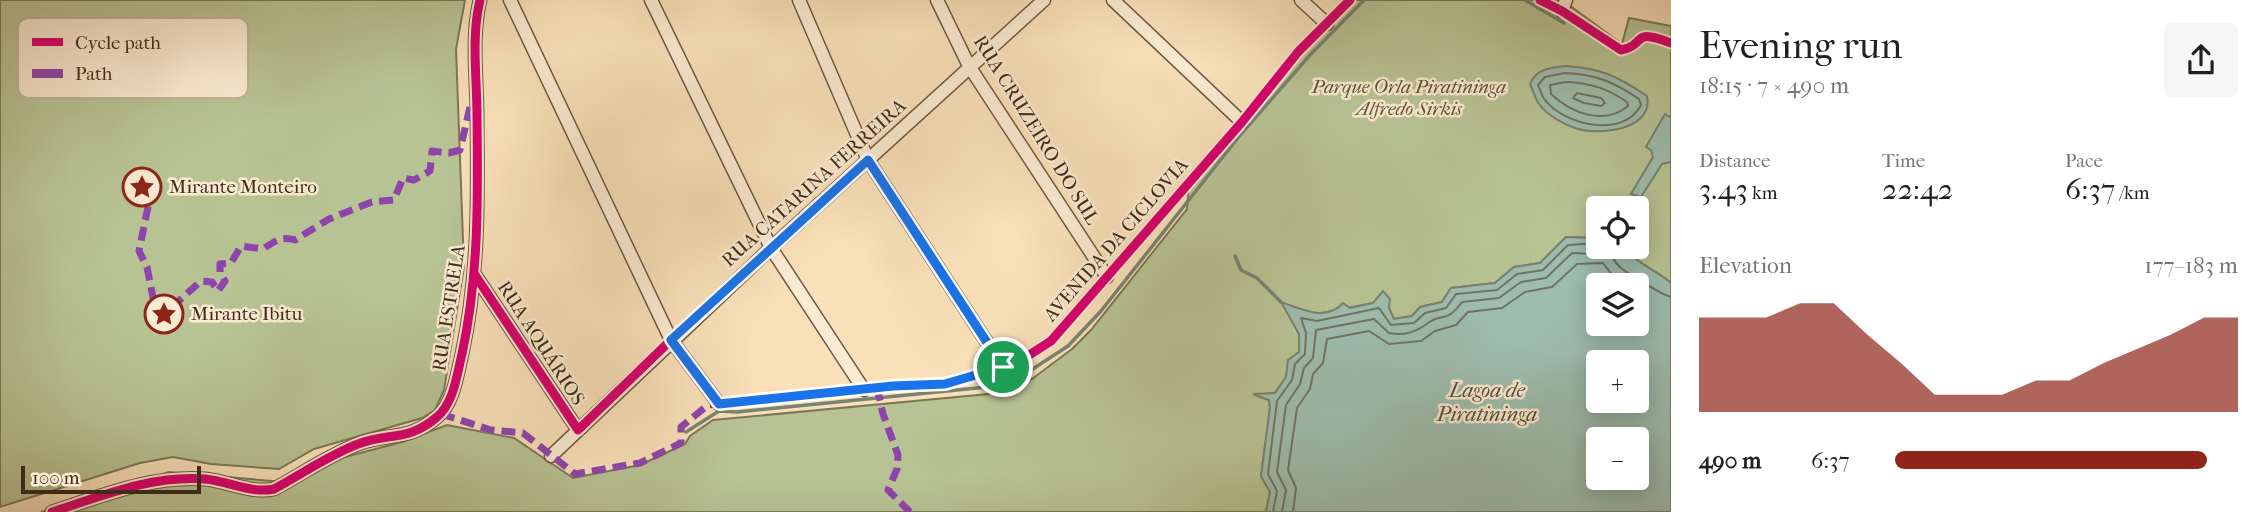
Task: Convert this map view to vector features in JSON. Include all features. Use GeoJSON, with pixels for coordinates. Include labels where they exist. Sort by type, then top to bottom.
{"type":"FeatureCollection","features":[{"type":"Feature","properties":{"kind":"street","name":"RUA ESTRELA"},"geometry":{"type":"LineString","coordinates":[[52,512],[160,480],[206,479],[262,491],[274,489],[358,444],[405,436],[423,429],[441,414],[451,396],[465,337],[475,275],[478,193],[475,46],[480,0]]}},
{"type":"Feature","properties":{"kind":"street"},"geometry":{"type":"LineString","coordinates":[[510,0],[671,340],[719,404]]}},
{"type":"Feature","properties":{"kind":"street"},"geometry":{"type":"LineString","coordinates":[[651,0],[771,248],[864,390]]}},
{"type":"Feature","properties":{"kind":"street"},"geometry":{"type":"LineString","coordinates":[[799,0],[868,160],[1003,367]]}},
{"type":"Feature","properties":{"kind":"street","name":"RUA CRUZEIRO DO SUL"},"geometry":{"type":"LineString","coordinates":[[937,0],[969,66],[1107,277]]}},
{"type":"Feature","properties":{"kind":"street","name":"RUA CATARINA FERREIRA"},"geometry":{"type":"LineString","coordinates":[[551,456],[671,340],[1044,0]]}},
{"type":"Feature","properties":{"kind":"street"},"geometry":{"type":"LineString","coordinates":[[1113,0],[1241,122]]}},
{"type":"Feature","properties":{"kind":"street"},"geometry":{"type":"LineString","coordinates":[[1301,0],[1327,24]]}},
{"type":"Feature","properties":{"kind":"street","name":"RUA AQUÁRIOS"},"geometry":{"type":"LineString","coordinates":[[475,275],[578,430]]}},
{"type":"Feature","properties":{"kind":"green space"},"geometry":{"type":"Polygon","coordinates":[[[0,0],[465,0],[456,49],[464,267],[444,390],[435,410],[422,418],[314,449],[279,469],[211,464],[173,457],[140,463],[0,507],[0,0]]]}},
{"type":"Feature","properties":{"kind":"green space","name":"Parque Orla Piratininga Alfredo Sirkis"},"geometry":{"type":"Polygon","coordinates":[[[1350,0],[1562,0],[1622,44],[1629,18],[1671,26],[1671,283],[1635,259],[1649,259],[1649,196],[1586,196],[1586,238],[1566,237],[1540,263],[1514,267],[1495,283],[1451,288],[1442,302],[1420,307],[1412,316],[1394,319],[1389,308],[1373,303],[1316,314],[1282,303],[1299,334],[1299,352],[1289,360],[1286,377],[1275,393],[1255,395],[1269,400],[1270,408],[1261,476],[1270,492],[1266,512],[41,512],[169,472],[284,482],[315,465],[402,442],[447,425],[514,438],[573,478],[640,465],[685,444],[690,436],[713,420],[999,393],[1032,379],[1072,349],[1091,330],[1187,209],[1189,183],[1298,52],[1350,0]]]}},
{"type":"Feature","properties":{"kind":"water"},"geometry":{"type":"Polygon","coordinates":[[[1565,66],[1608,74],[1627,83],[1647,96],[1647,107],[1642,116],[1623,128],[1597,131],[1575,128],[1556,119],[1536,100],[1530,84],[1540,72],[1565,66]]]}},
{"type":"Feature","properties":{"kind":"water"},"geometry":{"type":"Polygon","coordinates":[[[1665,114],[1671,118],[1671,162],[1662,164],[1642,196],[1638,196],[1631,194],[1653,157],[1651,150],[1646,147],[1665,114]]]}},
{"type":"Feature","properties":{"kind":"water","name":"Lagoa de Piratininga"},"geometry":{"type":"Polygon","coordinates":[[[1566,237],[1586,238],[1586,259],[1635,259],[1671,283],[1671,512],[1266,512],[1270,492],[1261,476],[1270,408],[1269,400],[1253,394],[1275,393],[1286,377],[1288,360],[1299,352],[1299,334],[1281,302],[1321,313],[1337,309],[1343,303],[1350,308],[1373,303],[1383,291],[1390,299],[1389,308],[1394,319],[1412,316],[1420,307],[1442,302],[1451,288],[1495,283],[1514,267],[1540,263],[1566,237]]]}},
{"type":"Feature","properties":{"kind":"waterway"},"geometry":{"type":"LineString","coordinates":[[686,432],[719,411],[737,412],[987,387],[1025,374],[1068,346],[1101,311],[1241,134],[1310,55],[1364,0]]}},
{"type":"Feature","properties":{"kind":"waterway"},"geometry":{"type":"LineString","coordinates":[[1525,0],[1564,23]]}},
{"type":"Feature","properties":{"kind":"waterway"},"geometry":{"type":"LineString","coordinates":[[1235,256],[1241,270],[1257,278],[1281,302]]}},
{"type":"Feature","properties":{"kind":"marked path"},"geometry":{"type":"LineString","coordinates":[[142,187],[149,202],[139,251],[147,267],[155,308],[164,314],[201,281],[212,282],[218,291],[225,281],[220,272],[220,264],[231,263],[241,246],[263,249],[278,240],[295,240],[329,219],[372,202],[394,200],[403,178],[414,180],[430,171],[432,151],[449,153],[460,150],[470,107]]}},
{"type":"Feature","properties":{"kind":"marked path"},"geometry":{"type":"LineString","coordinates":[[877,387],[883,414],[898,455],[897,469],[888,490],[910,512]]}},
{"type":"Feature","properties":{"kind":"marked path"},"geometry":{"type":"LineString","coordinates":[[441,414],[491,430],[523,433],[575,474],[640,463],[681,443],[681,427],[708,405],[719,404]]}},
{"type":"Feature","properties":{"kind":"cycle path"},"geometry":{"type":"LineString","coordinates":[[52,512],[108,493],[165,480],[205,479],[248,489],[274,489],[347,448],[369,440],[417,430],[443,411],[454,388],[472,295],[477,176],[475,43],[480,0]]}},
{"type":"Feature","properties":{"kind":"cycle path","name":"AVENIDA DA CICLOVIA"},"geometry":{"type":"LineString","coordinates":[[475,275],[578,430],[671,340],[719,404],[893,386],[945,384],[1023,359],[1051,341],[1242,122],[1298,52],[1350,0]]}},
{"type":"Feature","properties":{"kind":"cycle path"},"geometry":{"type":"LineString","coordinates":[[1540,0],[1562,11],[1621,50],[1629,48],[1644,37],[1671,43]]}},
{"type":"Feature","properties":{"kind":"place","name":"Mirante Monteiro"},"geometry":{"type":"Point","coordinates":[142,187]}},
{"type":"Feature","properties":{"kind":"place","name":"Mirante Ibitu"},"geometry":{"type":"Point","coordinates":[164,314]}},
{"type":"Feature","properties":{"kind":"route"},"geometry":{"type":"LineString","coordinates":[[868,160],[1003,367],[945,384],[877,387],[719,404],[671,340],[868,160]]}}]}
